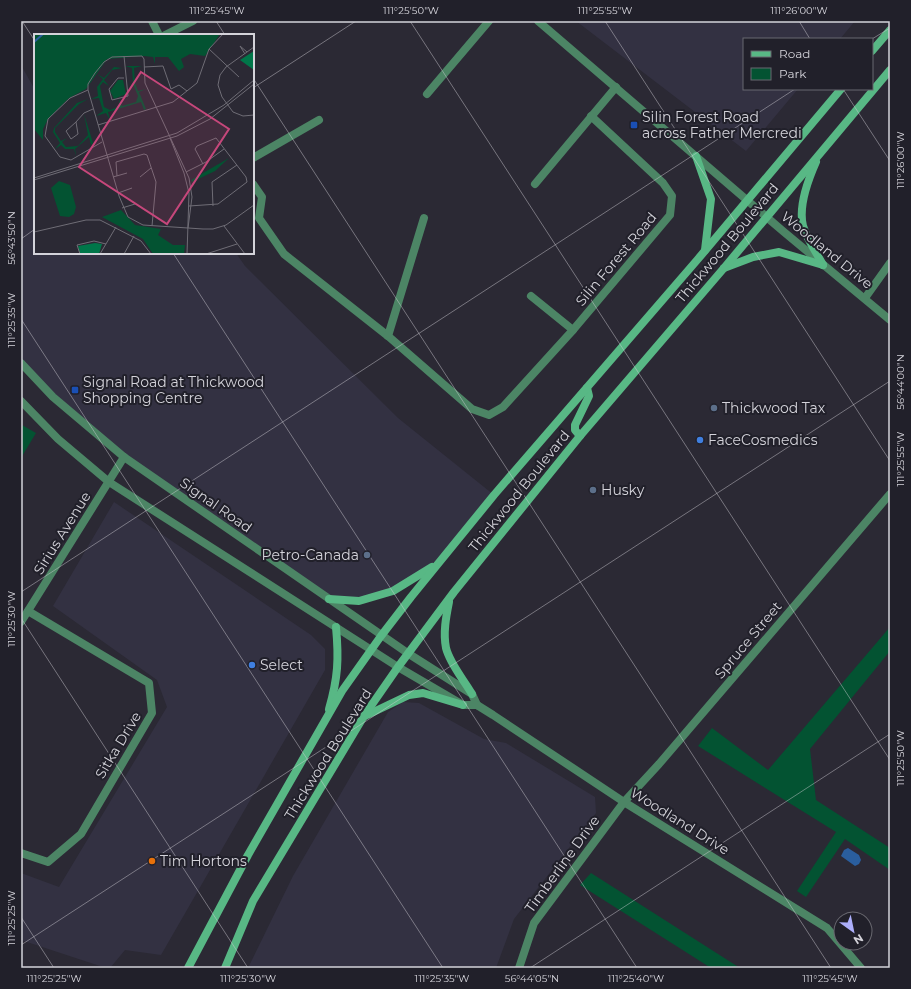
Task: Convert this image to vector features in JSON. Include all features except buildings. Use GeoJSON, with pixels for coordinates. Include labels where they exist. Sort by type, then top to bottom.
{"type":"FeatureCollection","features":[{"type":"Feature","properties":{"kind":"main road"},"geometry":{"type":"LineString","coordinates":[[873,50],[890,30]]}},
{"type":"Feature","properties":{"kind":"main road","name":"Thickwood Boulevard"},"geometry":{"type":"LineString","coordinates":[[225,968],[254,901],[364,716],[398,667],[580,436],[724,268],[890,70]]}},
{"type":"Feature","properties":{"kind":"main road","name":"Thickwood Boulevard"},"geometry":{"type":"LineString","coordinates":[[188,968],[248,855],[342,691],[381,636],[438,563],[840,90]]}},
{"type":"Feature","properties":{"kind":"main road"},"geometry":{"type":"LineString","coordinates":[[696,156],[707,183],[711,199],[705,250]]}},
{"type":"Feature","properties":{"kind":"main road"},"geometry":{"type":"LineString","coordinates":[[818,156],[805,191],[802,217],[807,235],[823,265]]}},
{"type":"Feature","properties":{"kind":"main road"},"geometry":{"type":"LineString","coordinates":[[724,268],[753,257],[779,252],[823,265]]}},
{"type":"Feature","properties":{"kind":"main road"},"geometry":{"type":"LineString","coordinates":[[580,436],[575,430],[575,425],[589,396],[587,388]]}},
{"type":"Feature","properties":{"kind":"main road"},"geometry":{"type":"LineString","coordinates":[[329,599],[359,601],[393,591],[438,563]]}},
{"type":"Feature","properties":{"kind":"main road"},"geometry":{"type":"LineString","coordinates":[[449,601],[445,627],[446,648],[450,658],[472,694]]}},
{"type":"Feature","properties":{"kind":"main road"},"geometry":{"type":"LineString","coordinates":[[325,721],[336,682],[338,658],[336,627]]}},
{"type":"Feature","properties":{"kind":"main road"},"geometry":{"type":"LineString","coordinates":[[364,716],[409,694],[423,693],[463,705]]}},
{"type":"Feature","properties":{"kind":"street"},"geometry":{"type":"LineString","coordinates":[[152,21],[158,34]]}},
{"type":"Feature","properties":{"kind":"street"},"geometry":{"type":"LineString","coordinates":[[167,34],[193,21]]}},
{"type":"Feature","properties":{"kind":"street"},"geometry":{"type":"LineString","coordinates":[[428,94],[489,21]]}},
{"type":"Feature","properties":{"kind":"street"},"geometry":{"type":"LineString","coordinates":[[538,21],[748,200]]}},
{"type":"Feature","properties":{"kind":"street"},"geometry":{"type":"LineString","coordinates":[[534,184],[616,87]]}},
{"type":"Feature","properties":{"kind":"street","name":"Silin Forest Road"},"geometry":{"type":"LineString","coordinates":[[254,185],[262,197],[259,218],[284,254],[388,336],[472,409],[489,415],[503,407],[573,330],[670,215],[672,196],[663,183],[591,116]]}},
{"type":"Feature","properties":{"kind":"street"},"geometry":{"type":"LineString","coordinates":[[254,157],[319,120]]}},
{"type":"Feature","properties":{"kind":"street","name":"Woodland Drive"},"geometry":{"type":"LineString","coordinates":[[748,200],[766,217],[890,320]]}},
{"type":"Feature","properties":{"kind":"street"},"geometry":{"type":"LineString","coordinates":[[388,336],[424,218]]}},
{"type":"Feature","properties":{"kind":"street"},"geometry":{"type":"LineString","coordinates":[[865,298],[890,263]]}},
{"type":"Feature","properties":{"kind":"street"},"geometry":{"type":"LineString","coordinates":[[531,296],[573,330]]}},
{"type":"Feature","properties":{"kind":"street","name":"Signal Road"},"geometry":{"type":"LineString","coordinates":[[21,363],[53,397],[124,457],[408,654]]}},
{"type":"Feature","properties":{"kind":"street"},"geometry":{"type":"LineString","coordinates":[[21,401],[58,439],[109,482],[398,667],[463,705],[476,705],[472,694],[408,654]]}},
{"type":"Feature","properties":{"kind":"street","name":"Sirius Avenue"},"geometry":{"type":"LineString","coordinates":[[21,622],[124,457]]}},
{"type":"Feature","properties":{"kind":"street","name":"Spruce Street"},"geometry":{"type":"LineString","coordinates":[[624,802],[659,764],[890,494]]}},
{"type":"Feature","properties":{"kind":"street","name":"Sitka Drive"},"geometry":{"type":"LineString","coordinates":[[21,853],[48,862],[80,834],[152,713],[149,683],[28,611]]}},
{"type":"Feature","properties":{"kind":"street","name":"Woodland Drive"},"geometry":{"type":"LineString","coordinates":[[476,705],[624,802],[827,928],[860,968]]}},
{"type":"Feature","properties":{"kind":"street","name":"Timberline Drive"},"geometry":{"type":"LineString","coordinates":[[519,968],[534,923],[624,802]]}},
{"type":"Feature","properties":{"kind":"shaded area"},"geometry":{"type":"Polygon","coordinates":[[[576,21],[855,21],[841,38],[743,38],[743,90],[797,90],[746,151],[576,21]]]}},
{"type":"Feature","properties":{"kind":"shaded area"},"geometry":{"type":"Polygon","coordinates":[[[21,65],[34,88],[34,254],[237,254],[245,266],[398,418],[494,495],[438,563],[393,591],[359,601],[329,599],[124,457],[21,363],[21,65]]]}},
{"type":"Feature","properties":{"kind":"shaded area"},"geometry":{"type":"Polygon","coordinates":[[[114,502],[311,635],[325,649],[325,670],[161,955],[125,950],[110,968],[106,968],[21,940],[21,873],[59,887],[167,707],[157,680],[53,606],[114,502]]]}},
{"type":"Feature","properties":{"kind":"shaded area"},"geometry":{"type":"Polygon","coordinates":[[[403,702],[419,703],[484,739],[506,743],[595,797],[596,813],[514,919],[496,968],[248,968],[293,876],[388,712],[403,702]]]}},
{"type":"Feature","properties":{"kind":"green space"},"geometry":{"type":"Polygon","coordinates":[[[22,425],[36,433],[21,458],[21,426],[22,425]]]}},
{"type":"Feature","properties":{"kind":"green space"},"geometry":{"type":"Polygon","coordinates":[[[890,627],[890,651],[810,749],[816,800],[890,848],[890,870],[845,839],[806,897],[797,891],[836,832],[698,746],[712,728],[768,770],[890,627]]]}},
{"type":"Feature","properties":{"kind":"green space"},"geometry":{"type":"Polygon","coordinates":[[[591,873],[740,968],[711,968],[580,885],[591,873]]]}},
{"type":"Feature","properties":{"kind":"water"},"geometry":{"type":"Polygon","coordinates":[[[848,848],[859,855],[861,860],[859,864],[855,866],[841,856],[844,850],[848,848]]]}},
{"type":"Feature","properties":{"kind":"place","name":"Silin Forest Road across Father Mercredi"},"geometry":{"type":"Point","coordinates":[634,125]}},
{"type":"Feature","properties":{"kind":"place","name":"Signal Road at Thickwood Shopping Centre"},"geometry":{"type":"Point","coordinates":[75,390]}},
{"type":"Feature","properties":{"kind":"place","name":"Thickwood Tax"},"geometry":{"type":"Point","coordinates":[714,408]}},
{"type":"Feature","properties":{"kind":"place","name":"FaceCosmedics"},"geometry":{"type":"Point","coordinates":[700,440]}},
{"type":"Feature","properties":{"kind":"place","name":"Husky"},"geometry":{"type":"Point","coordinates":[593,490]}},
{"type":"Feature","properties":{"kind":"place","name":"Petro-Canada"},"geometry":{"type":"Point","coordinates":[367,555]}},
{"type":"Feature","properties":{"kind":"place","name":"Select"},"geometry":{"type":"Point","coordinates":[252,665]}},
{"type":"Feature","properties":{"kind":"place","name":"Tim Hortons"},"geometry":{"type":"Point","coordinates":[152,861]}}]}
